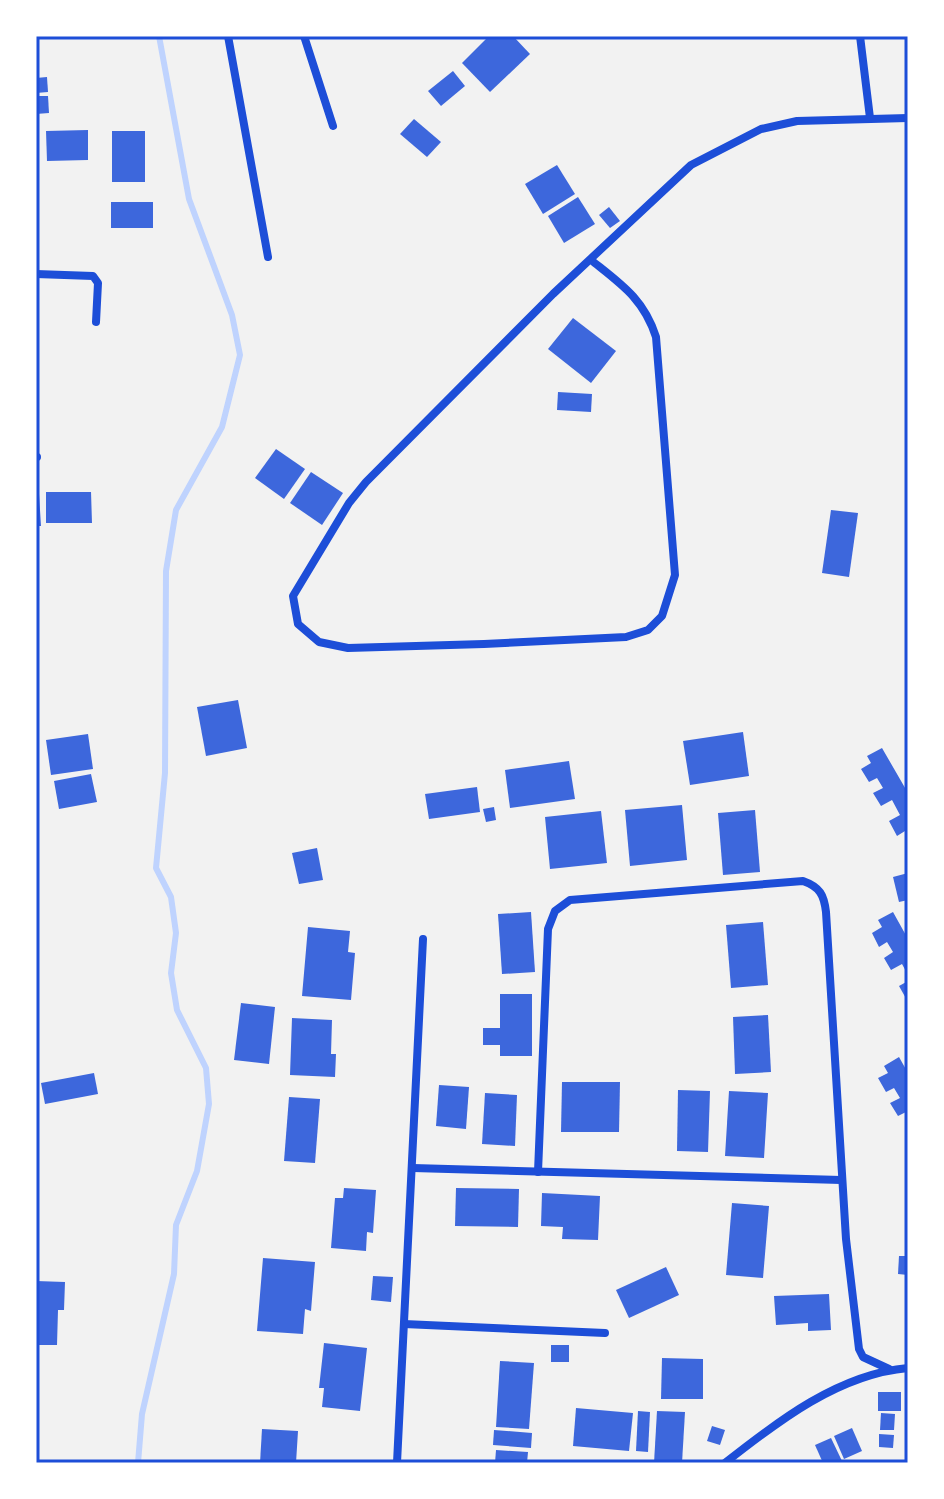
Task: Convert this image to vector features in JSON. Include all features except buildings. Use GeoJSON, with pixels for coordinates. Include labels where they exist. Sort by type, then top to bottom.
{"type":"FeatureCollection","features":[{"type":"Feature","properties":{"kind":"street"},"geometry":{"type":"LineString","coordinates":[[228,36],[268,257]]}},
{"type":"Feature","properties":{"kind":"street"},"geometry":{"type":"LineString","coordinates":[[304,36],[333,126]]}},
{"type":"Feature","properties":{"kind":"street"},"geometry":{"type":"LineString","coordinates":[[860,36],[870,118]]}},
{"type":"Feature","properties":{"kind":"street"},"geometry":{"type":"LineString","coordinates":[[591,260],[627,289],[648,313],[656,337],[675,575],[662,616],[648,630],[626,637],[348,648],[319,642],[305,634],[298,624],[293,596],[349,503],[505,341],[691,165],[726,144],[761,129],[797,121],[908,118]]}},
{"type":"Feature","properties":{"kind":"street"},"geometry":{"type":"LineString","coordinates":[[36,274],[96,279],[96,322]]}},
{"type":"Feature","properties":{"kind":"street"},"geometry":{"type":"LineString","coordinates":[[538,1172],[548,929],[555,911],[570,900],[803,881],[821,891],[826,912],[841,1180],[859,1349],[863,1357],[889,1369]]}},
{"type":"Feature","properties":{"kind":"street"},"geometry":{"type":"LineString","coordinates":[[397,1463],[423,939]]}},
{"type":"Feature","properties":{"kind":"street"},"geometry":{"type":"LineString","coordinates":[[413,1168],[841,1180]]}},
{"type":"Feature","properties":{"kind":"street"},"geometry":{"type":"LineString","coordinates":[[404,1324],[605,1333]]}},
{"type":"Feature","properties":{"kind":"street"},"geometry":{"type":"LineString","coordinates":[[725,1463],[819,1396],[889,1369],[908,1368]]}},
{"type":"Feature","properties":{"kind":"waterway"},"geometry":{"type":"LineString","coordinates":[[138,1463],[142,1414],[174,1274],[176,1225],[197,1171],[209,1104],[206,1068],[177,1010],[171,973],[176,933],[171,897],[156,868],[165,773],[166,571],[176,510],[222,427],[240,355],[232,315],[189,199],[159,36]]}}]}
